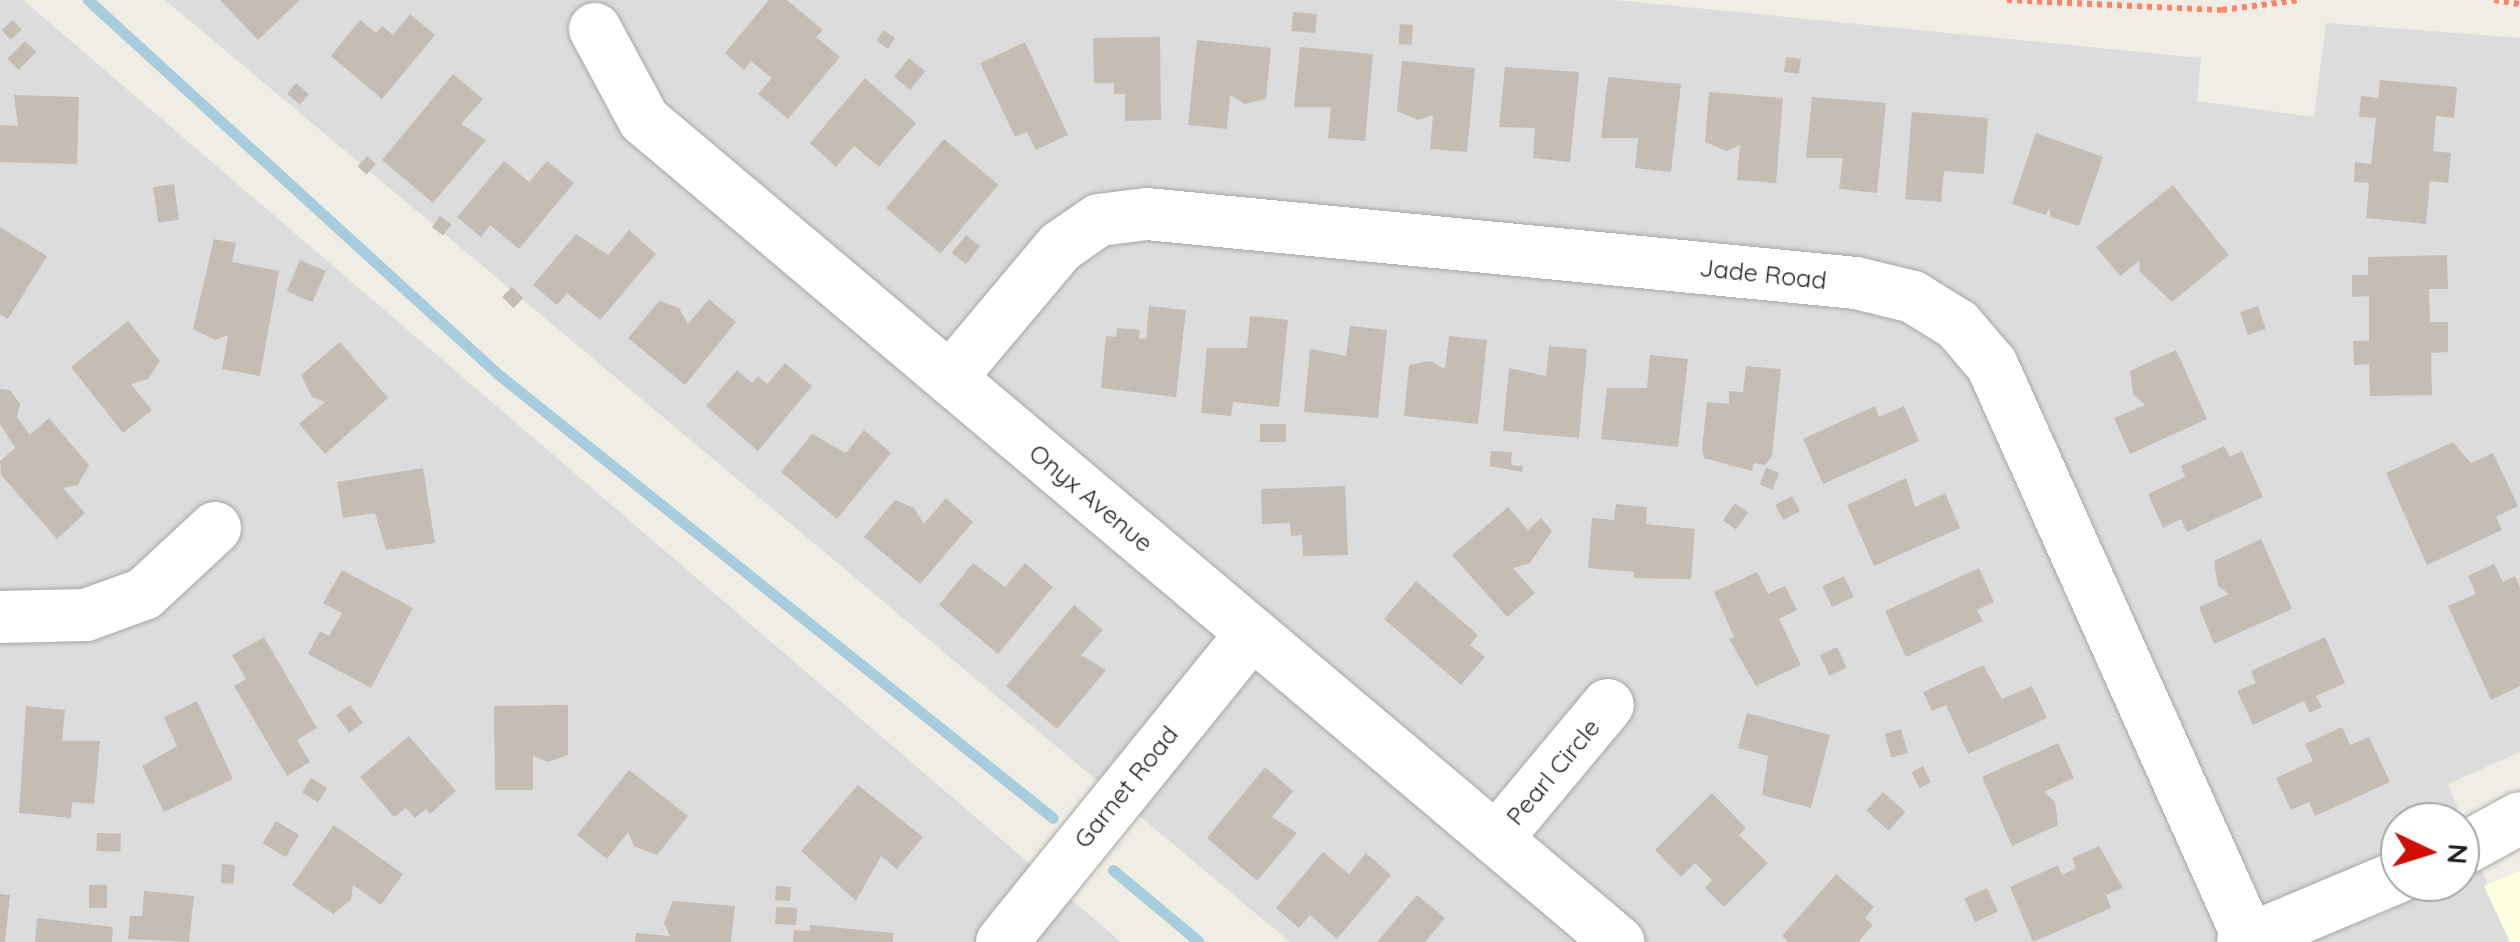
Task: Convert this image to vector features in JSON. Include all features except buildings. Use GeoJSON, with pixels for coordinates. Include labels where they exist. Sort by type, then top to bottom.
{"type":"FeatureCollection","features":[{"type":"Feature","properties":{"kind":"street","name":"Onyx Avenue"},"geometry":{"type":"LineString","coordinates":[[595,29],[644,120],[1618,942]]}},
{"type":"Feature","properties":{"kind":"street","name":"Jade Road"},"geometry":{"type":"LineString","coordinates":[[950,378],[1060,246],[1100,220],[1147,214],[1856,284],[1913,297],[1958,325],[1992,365],[2246,941]]}},
{"type":"Feature","properties":{"kind":"street"},"geometry":{"type":"LineString","coordinates":[[0,617],[86,616],[144,594],[215,528]]}},
{"type":"Feature","properties":{"kind":"street","name":"Garnet Road"},"geometry":{"type":"LineString","coordinates":[[1002,942],[1252,633]]}},
{"type":"Feature","properties":{"kind":"street","name":"Pearl Circle"},"geometry":{"type":"LineString","coordinates":[[1496,838],[1608,705]]}},
{"type":"Feature","properties":{"kind":"street"},"geometry":{"type":"LineString","coordinates":[[2480,840],[2520,818]]}},
{"type":"Feature","properties":{"kind":"street"},"geometry":{"type":"LineString","coordinates":[[2246,941],[2380,884]]}},
{"type":"Feature","properties":{"kind":"path"},"geometry":{"type":"LineString","coordinates":[[2007,0],[2222,10],[2300,0]]}},
{"type":"Feature","properties":{"kind":"path"},"geometry":{"type":"LineString","coordinates":[[2494,0],[2520,4]]}},
{"type":"Feature","properties":{"kind":"shaded area"},"geometry":{"type":"Polygon","coordinates":[[[0,0],[23,0],[1121,942],[0,942],[0,0]]]}},
{"type":"Feature","properties":{"kind":"shaded area"},"geometry":{"type":"Polygon","coordinates":[[[165,0],[1615,0],[2201,58],[2197,101],[2314,117],[2326,23],[2520,38],[2520,752],[2448,784],[2455,802],[2380,802],[2380,902],[2480,902],[2480,866],[2510,942],[1290,942],[165,0]]]}},
{"type":"Feature","properties":{"kind":"shaded area"},"geometry":{"type":"Polygon","coordinates":[[[2520,871],[2520,942],[2510,942],[2484,886],[2520,871]]]}},
{"type":"Feature","properties":{"kind":"waterway"},"geometry":{"type":"LineString","coordinates":[[88,0],[499,375],[1053,818]]}},
{"type":"Feature","properties":{"kind":"waterway"},"geometry":{"type":"LineString","coordinates":[[1113,870],[1199,942]]}}]}
